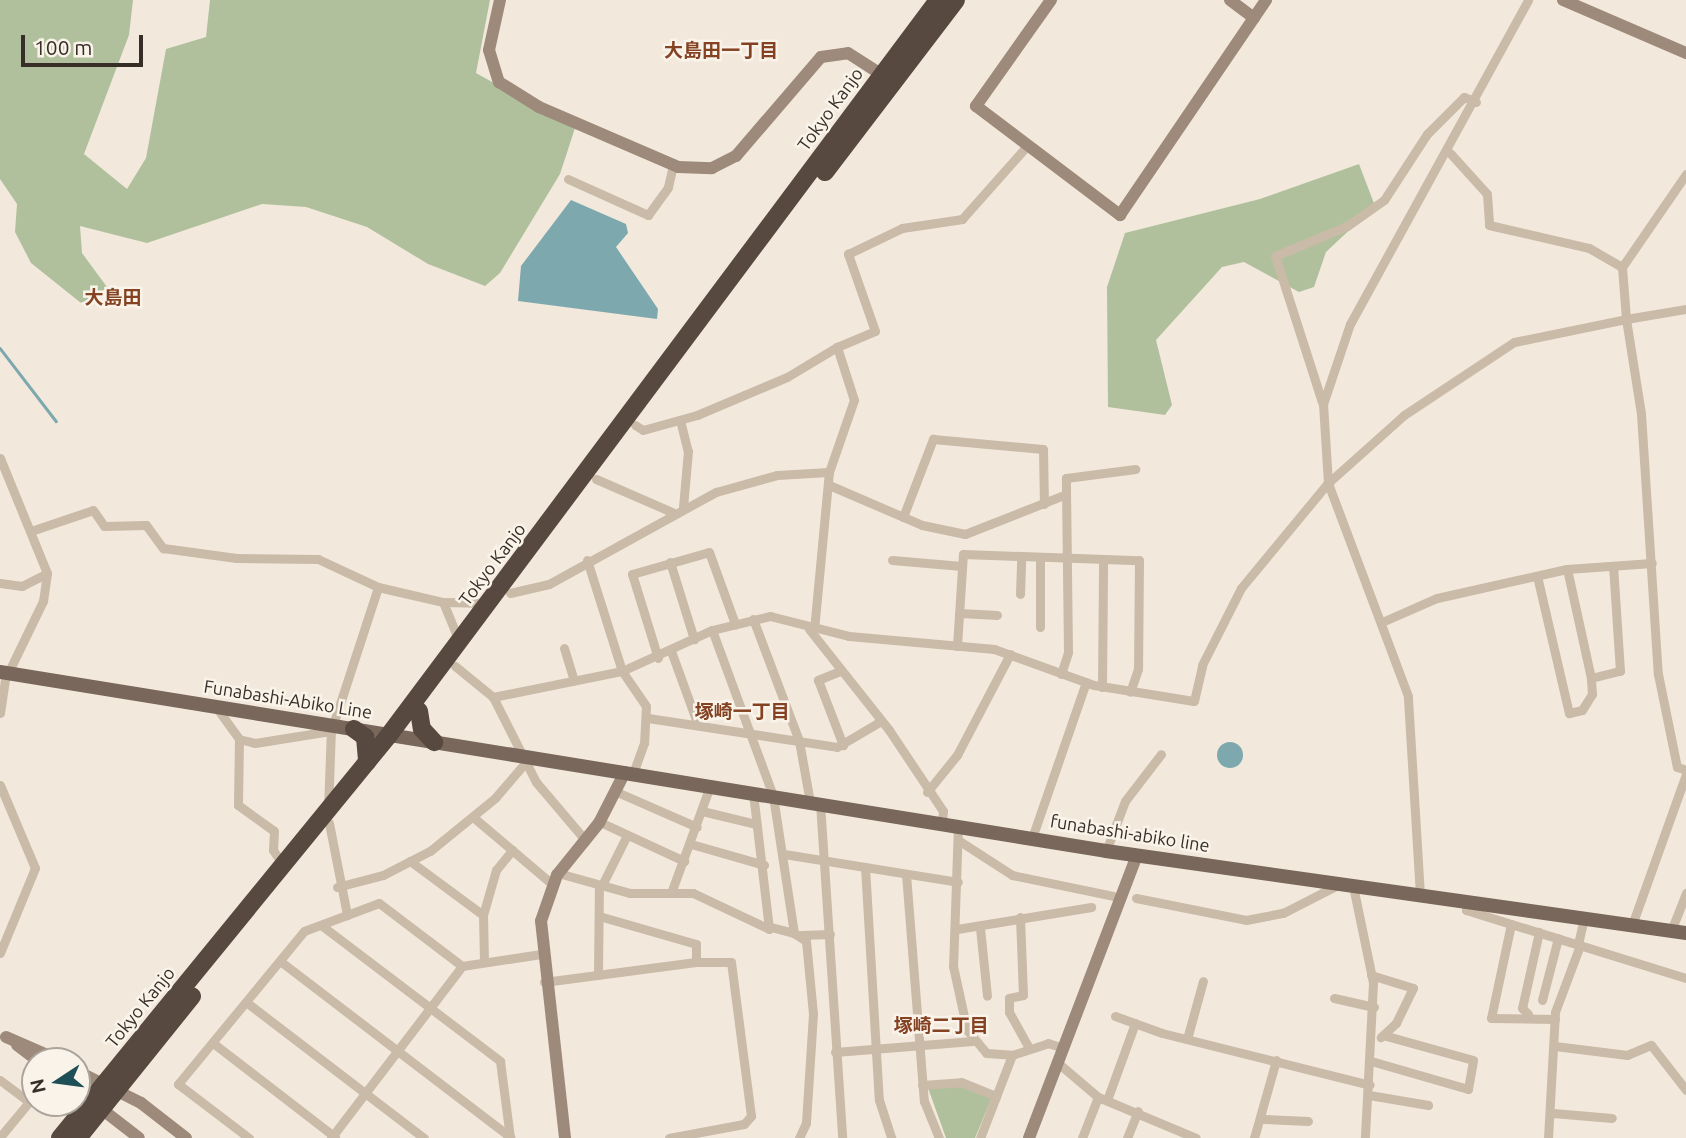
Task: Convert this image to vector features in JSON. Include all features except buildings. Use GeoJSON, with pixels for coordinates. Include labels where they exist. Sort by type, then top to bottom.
{"type":"FeatureCollection","features":[{"type":"Feature","properties":{"kind":"highway","name":"Tokyo Kanjo"},"geometry":{"type":"LineString","coordinates":[[109,1089],[283,865],[328,817],[367,762],[419,711],[455,666],[596,479],[888,78],[938,0]]}},
{"type":"Feature","properties":{"kind":"highway","name":"Tokyo Kanjo"},"geometry":{"type":"LineString","coordinates":[[91,1099],[109,1089],[394,735],[459,641],[888,78],[956,0]]}},
{"type":"Feature","properties":{"kind":"highway"},"geometry":{"type":"LineString","coordinates":[[419,711],[422,729],[434,742]]}},
{"type":"Feature","properties":{"kind":"highway"},"geometry":{"type":"LineString","coordinates":[[354,729],[365,737],[367,762]]}},
{"type":"Feature","properties":{"kind":"highway","name":"Tokyo Kanjo"},"geometry":{"type":"LineString","coordinates":[[60,1138],[77,1117]]}},
{"type":"Feature","properties":{"kind":"highway","name":"Tokyo Kanjo"},"geometry":{"type":"LineString","coordinates":[[78,1138],[85,1117]]}},
{"type":"Feature","properties":{"kind":"main road","name":"Funabashi-Abiko Line"},"geometry":{"type":"LineString","coordinates":[[5,673],[394,735],[524,760]]}},
{"type":"Feature","properties":{"kind":"main road","name":"funabashi-abiko line"},"geometry":{"type":"LineString","coordinates":[[524,760],[629,773],[942,822],[1106,851],[1679,932]]}},
{"type":"Feature","properties":{"kind":"street"},"geometry":{"type":"LineString","coordinates":[[500,0],[489,50],[499,82],[539,107],[673,165],[712,168],[736,156],[821,57],[848,53],[888,78]]}},
{"type":"Feature","properties":{"kind":"street"},"geometry":{"type":"LineString","coordinates":[[1051,0],[976,106],[1025,148],[1113,214],[1124,214],[1266,0]]}},
{"type":"Feature","properties":{"kind":"street"},"geometry":{"type":"LineString","coordinates":[[1230,0],[1254,18]]}},
{"type":"Feature","properties":{"kind":"street"},"geometry":{"type":"LineString","coordinates":[[1323,404],[1350,324],[1450,153],[1528,0]]}},
{"type":"Feature","properties":{"kind":"street"},"geometry":{"type":"LineString","coordinates":[[1563,0],[1686,53]]}},
{"type":"Feature","properties":{"kind":"street"},"geometry":{"type":"LineString","coordinates":[[1420,895],[1412,724],[1382,622],[1328,483],[1323,404],[1275,256],[1347,226],[1384,200],[1426,134],[1464,97],[1476,102]]}},
{"type":"Feature","properties":{"kind":"street"},"geometry":{"type":"LineString","coordinates":[[635,425],[643,430],[681,420],[787,377],[837,348],[875,331],[850,252],[902,228],[962,219],[1025,148]]}},
{"type":"Feature","properties":{"kind":"street"},"geometry":{"type":"LineString","coordinates":[[1450,153],[1487,194],[1489,225],[1589,248],[1622,267]]}},
{"type":"Feature","properties":{"kind":"street"},"geometry":{"type":"LineString","coordinates":[[568,179],[648,215],[668,187],[673,165]]}},
{"type":"Feature","properties":{"kind":"street"},"geometry":{"type":"LineString","coordinates":[[1632,925],[1686,772],[1677,766],[1658,674],[1652,564],[1622,267],[1686,174]]}},
{"type":"Feature","properties":{"kind":"street"},"geometry":{"type":"LineString","coordinates":[[493,697],[622,671],[658,658],[712,630],[770,616],[811,629],[1010,654],[1102,687],[1194,701],[1202,665],[1241,588],[1328,483],[1468,367],[1514,342],[1686,309]]}},
{"type":"Feature","properties":{"kind":"street"},"geometry":{"type":"LineString","coordinates":[[837,348],[854,400],[830,472],[811,629],[840,671],[881,721],[927,792],[943,811],[942,822]]}},
{"type":"Feature","properties":{"kind":"street"},"geometry":{"type":"LineString","coordinates":[[681,420],[688,451],[683,507]]}},
{"type":"Feature","properties":{"kind":"street"},"geometry":{"type":"LineString","coordinates":[[903,517],[933,439],[1043,449],[1044,504]]}},
{"type":"Feature","properties":{"kind":"street"},"geometry":{"type":"LineString","coordinates":[[0,458],[47,573],[43,601],[5,673],[0,713]]}},
{"type":"Feature","properties":{"kind":"street"},"geometry":{"type":"LineString","coordinates":[[1061,674],[1068,652],[1064,495],[1066,478],[1135,468]]}},
{"type":"Feature","properties":{"kind":"street"},"geometry":{"type":"LineString","coordinates":[[510,593],[548,584],[587,560],[625,546],[683,507],[765,477],[830,472]]}},
{"type":"Feature","properties":{"kind":"street"},"geometry":{"type":"LineString","coordinates":[[596,479],[672,512]]}},
{"type":"Feature","properties":{"kind":"street"},"geometry":{"type":"LineString","coordinates":[[829,485],[903,517],[965,534],[1064,495]]}},
{"type":"Feature","properties":{"kind":"street"},"geometry":{"type":"LineString","coordinates":[[31,531],[93,510],[104,526],[146,525],[163,548],[236,558],[317,559],[378,587],[443,602],[488,603]]}},
{"type":"Feature","properties":{"kind":"street"},"geometry":{"type":"LineString","coordinates":[[658,658],[632,574],[706,550],[713,555],[735,624]]}},
{"type":"Feature","properties":{"kind":"street"},"geometry":{"type":"LineString","coordinates":[[957,646],[963,554],[1139,561],[1138,669],[1130,692]]}},
{"type":"Feature","properties":{"kind":"street"},"geometry":{"type":"LineString","coordinates":[[1020,594],[1021,557]]}},
{"type":"Feature","properties":{"kind":"street"},"geometry":{"type":"LineString","coordinates":[[1040,558],[1040,627]]}},
{"type":"Feature","properties":{"kind":"street"},"geometry":{"type":"LineString","coordinates":[[565,1138],[544,982],[541,921],[555,878],[600,822],[629,773],[648,718],[622,671],[587,560]]}},
{"type":"Feature","properties":{"kind":"street"},"geometry":{"type":"LineString","coordinates":[[892,560],[962,566]]}},
{"type":"Feature","properties":{"kind":"street"},"geometry":{"type":"LineString","coordinates":[[1102,687],[1103,560]]}},
{"type":"Feature","properties":{"kind":"street"},"geometry":{"type":"LineString","coordinates":[[670,562],[694,639]]}},
{"type":"Feature","properties":{"kind":"street"},"geometry":{"type":"LineString","coordinates":[[1382,622],[1437,598],[1567,569],[1652,564]]}},
{"type":"Feature","properties":{"kind":"street"},"geometry":{"type":"LineString","coordinates":[[1591,678],[1620,671],[1613,566]]}},
{"type":"Feature","properties":{"kind":"street"},"geometry":{"type":"LineString","coordinates":[[1537,576],[1569,713],[1582,710],[1592,694],[1591,678],[1567,569]]}},
{"type":"Feature","properties":{"kind":"street"},"geometry":{"type":"LineString","coordinates":[[0,583],[22,586],[47,573]]}},
{"type":"Feature","properties":{"kind":"street"},"geometry":{"type":"LineString","coordinates":[[347,915],[337,887],[328,817],[331,727],[378,587]]}},
{"type":"Feature","properties":{"kind":"street"},"geometry":{"type":"LineString","coordinates":[[443,602],[459,641]]}},
{"type":"Feature","properties":{"kind":"street"},"geometry":{"type":"LineString","coordinates":[[959,612],[997,615]]}},
{"type":"Feature","properties":{"kind":"street"},"geometry":{"type":"LineString","coordinates":[[753,619],[799,741],[815,803],[830,934],[841,1138]]}},
{"type":"Feature","properties":{"kind":"street"},"geometry":{"type":"LineString","coordinates":[[712,630],[773,796],[797,934],[806,941],[813,1014],[806,1123],[799,1138]]}},
{"type":"Feature","properties":{"kind":"street"},"geometry":{"type":"LineString","coordinates":[[564,648],[574,681]]}},
{"type":"Feature","properties":{"kind":"street"},"geometry":{"type":"LineString","coordinates":[[671,651],[698,725]]}},
{"type":"Feature","properties":{"kind":"street"},"geometry":{"type":"LineString","coordinates":[[927,792],[957,755],[1010,654]]}},
{"type":"Feature","properties":{"kind":"street"},"geometry":{"type":"LineString","coordinates":[[455,666],[493,697],[524,760],[560,817],[586,841]]}},
{"type":"Feature","properties":{"kind":"street"},"geometry":{"type":"LineString","coordinates":[[840,671],[818,680],[843,745]]}},
{"type":"Feature","properties":{"kind":"street"},"geometry":{"type":"LineString","coordinates":[[1032,838],[1086,682]]}},
{"type":"Feature","properties":{"kind":"street"},"geometry":{"type":"LineString","coordinates":[[216,707],[239,739],[237,801],[274,831],[273,850],[283,865]]}},
{"type":"Feature","properties":{"kind":"street"},"geometry":{"type":"LineString","coordinates":[[648,718],[843,745],[881,721]]}},
{"type":"Feature","properties":{"kind":"street"},"geometry":{"type":"LineString","coordinates":[[239,739],[255,743],[331,727]]}},
{"type":"Feature","properties":{"kind":"street"},"geometry":{"type":"LineString","coordinates":[[1106,851],[1125,801],[1161,754]]}},
{"type":"Feature","properties":{"kind":"street"},"geometry":{"type":"LineString","coordinates":[[337,887],[410,861],[473,817],[524,760]]}},
{"type":"Feature","properties":{"kind":"street"},"geometry":{"type":"LineString","coordinates":[[0,785],[35,868],[0,953]]}},
{"type":"Feature","properties":{"kind":"street"},"geometry":{"type":"LineString","coordinates":[[671,893],[710,786]]}},
{"type":"Feature","properties":{"kind":"street"},"geometry":{"type":"LineString","coordinates":[[617,792],[697,827]]}},
{"type":"Feature","properties":{"kind":"street"},"geometry":{"type":"LineString","coordinates":[[753,793],[771,927]]}},
{"type":"Feature","properties":{"kind":"street"},"geometry":{"type":"LineString","coordinates":[[702,811],[756,824]]}},
{"type":"Feature","properties":{"kind":"street"},"geometry":{"type":"LineString","coordinates":[[473,817],[512,850],[555,878],[648,895],[671,893],[708,898],[753,925],[797,934],[830,934]]}},
{"type":"Feature","properties":{"kind":"street"},"geometry":{"type":"LineString","coordinates":[[600,822],[684,861]]}},
{"type":"Feature","properties":{"kind":"street"},"geometry":{"type":"LineString","coordinates":[[958,825],[957,1000],[973,1041],[986,1053],[1012,1055],[1048,1043],[1063,1048]]}},
{"type":"Feature","properties":{"kind":"street"},"geometry":{"type":"LineString","coordinates":[[598,975],[601,885],[627,835]]}},
{"type":"Feature","properties":{"kind":"street"},"geometry":{"type":"LineString","coordinates":[[958,840],[1012,876],[1113,896]]}},
{"type":"Feature","properties":{"kind":"street"},"geometry":{"type":"LineString","coordinates":[[691,844],[764,865]]}},
{"type":"Feature","properties":{"kind":"street"},"geometry":{"type":"LineString","coordinates":[[484,962],[483,915],[496,870],[512,850]]}},
{"type":"Feature","properties":{"kind":"street"},"geometry":{"type":"LineString","coordinates":[[784,854],[958,882]]}},
{"type":"Feature","properties":{"kind":"street"},"geometry":{"type":"LineString","coordinates":[[1029,1138],[1137,855]]}},
{"type":"Feature","properties":{"kind":"street"},"geometry":{"type":"LineString","coordinates":[[410,861],[483,915]]}},
{"type":"Feature","properties":{"kind":"street"},"geometry":{"type":"LineString","coordinates":[[865,867],[881,1109],[891,1138]]}},
{"type":"Feature","properties":{"kind":"street"},"geometry":{"type":"LineString","coordinates":[[906,874],[922,1084],[939,1138]]}},
{"type":"Feature","properties":{"kind":"street"},"geometry":{"type":"LineString","coordinates":[[1136,898],[1246,920],[1283,913],[1346,885],[1371,975],[1374,1007],[1365,1138]]}},
{"type":"Feature","properties":{"kind":"street"},"geometry":{"type":"LineString","coordinates":[[1679,932],[1686,893]]}},
{"type":"Feature","properties":{"kind":"street"},"geometry":{"type":"LineString","coordinates":[[1467,902],[1466,910],[1686,978]]}},
{"type":"Feature","properties":{"kind":"street"},"geometry":{"type":"LineString","coordinates":[[249,1138],[178,1084],[304,931],[379,903],[462,966]]}},
{"type":"Feature","properties":{"kind":"street"},"geometry":{"type":"LineString","coordinates":[[957,929],[980,928],[1020,917],[1091,907]]}},
{"type":"Feature","properties":{"kind":"street"},"geometry":{"type":"LineString","coordinates":[[599,916],[696,944],[696,962]]}},
{"type":"Feature","properties":{"kind":"street"},"geometry":{"type":"LineString","coordinates":[[1020,917],[1023,995],[1009,998],[1009,1012],[1029,1048]]}},
{"type":"Feature","properties":{"kind":"street"},"geometry":{"type":"LineString","coordinates":[[1548,1138],[1553,1113],[1555,1019],[1579,945],[1584,919]]}},
{"type":"Feature","properties":{"kind":"street"},"geometry":{"type":"LineString","coordinates":[[1511,924],[1491,1018],[1526,1023],[1528,1014]]}},
{"type":"Feature","properties":{"kind":"street"},"geometry":{"type":"LineString","coordinates":[[321,925],[500,1061],[510,1138]]}},
{"type":"Feature","properties":{"kind":"street"},"geometry":{"type":"LineString","coordinates":[[980,928],[987,996]]}},
{"type":"Feature","properties":{"kind":"street"},"geometry":{"type":"LineString","coordinates":[[1539,932],[1522,1008],[1528,1014],[1555,1019]]}},
{"type":"Feature","properties":{"kind":"street"},"geometry":{"type":"LineString","coordinates":[[1542,1000],[1558,938]]}},
{"type":"Feature","properties":{"kind":"street"},"geometry":{"type":"LineString","coordinates":[[213,1043],[333,1137],[462,966],[541,954]]}},
{"type":"Feature","properties":{"kind":"street"},"geometry":{"type":"LineString","coordinates":[[280,961],[510,1138]]}},
{"type":"Feature","properties":{"kind":"street"},"geometry":{"type":"LineString","coordinates":[[544,982],[696,962],[731,962],[751,1115],[744,1124],[669,1138]]}},
{"type":"Feature","properties":{"kind":"street"},"geometry":{"type":"LineString","coordinates":[[1371,975],[1413,988],[1383,1035],[1372,1045]]}},
{"type":"Feature","properties":{"kind":"street"},"geometry":{"type":"LineString","coordinates":[[1187,1039],[1203,981]]}},
{"type":"Feature","properties":{"kind":"street"},"geometry":{"type":"LineString","coordinates":[[1334,998],[1374,1007]]}},
{"type":"Feature","properties":{"kind":"street"},"geometry":{"type":"LineString","coordinates":[[246,1002],[424,1138]]}},
{"type":"Feature","properties":{"kind":"street"},"geometry":{"type":"LineString","coordinates":[[1115,1016],[1187,1039],[1276,1060],[1369,1090],[1428,1105]]}},
{"type":"Feature","properties":{"kind":"street"},"geometry":{"type":"LineString","coordinates":[[1082,1138],[1135,1023]]}},
{"type":"Feature","properties":{"kind":"street"},"geometry":{"type":"LineString","coordinates":[[3,1035],[21,1048]]}},
{"type":"Feature","properties":{"kind":"street"},"geometry":{"type":"LineString","coordinates":[[3,1035],[30,1047]]}},
{"type":"Feature","properties":{"kind":"street"},"geometry":{"type":"LineString","coordinates":[[1371,1061],[1468,1089],[1473,1060],[1383,1035]]}},
{"type":"Feature","properties":{"kind":"street"},"geometry":{"type":"LineString","coordinates":[[835,1052],[973,1041]]}},
{"type":"Feature","properties":{"kind":"street"},"geometry":{"type":"LineString","coordinates":[[1555,1046],[1628,1055],[1651,1045],[1686,1090]]}},
{"type":"Feature","properties":{"kind":"street"},"geometry":{"type":"LineString","coordinates":[[980,1138],[1012,1055]]}},
{"type":"Feature","properties":{"kind":"street"},"geometry":{"type":"LineString","coordinates":[[1254,1138],[1264,1119],[1276,1060]]}},
{"type":"Feature","properties":{"kind":"street"},"geometry":{"type":"LineString","coordinates":[[1058,1063],[1102,1099],[1138,1111],[1171,1134],[1196,1138]]}},
{"type":"Feature","properties":{"kind":"street"},"geometry":{"type":"LineString","coordinates":[[91,1079],[141,1103],[186,1138]]}},
{"type":"Feature","properties":{"kind":"street"},"geometry":{"type":"LineString","coordinates":[[0,1080],[29,1102],[0,1137]]}},
{"type":"Feature","properties":{"kind":"street"},"geometry":{"type":"LineString","coordinates":[[922,1084],[961,1082],[996,1096]]}},
{"type":"Feature","properties":{"kind":"street"},"geometry":{"type":"LineString","coordinates":[[91,1101],[139,1138]]}},
{"type":"Feature","properties":{"kind":"street"},"geometry":{"type":"LineString","coordinates":[[1127,1138],[1138,1111]]}},
{"type":"Feature","properties":{"kind":"street"},"geometry":{"type":"LineString","coordinates":[[1553,1113],[1612,1118]]}},
{"type":"Feature","properties":{"kind":"street"},"geometry":{"type":"LineString","coordinates":[[1264,1119],[1308,1121]]}},
{"type":"Feature","properties":{"kind":"green space"},"geometry":{"type":"Polygon","coordinates":[[[0,0],[133,0],[129,35],[84,154],[127,189],[146,158],[166,49],[206,37],[210,0],[490,0],[476,73],[575,128],[560,174],[500,273],[485,286],[428,264],[367,227],[306,207],[262,204],[147,243],[80,226],[82,253],[107,287],[86,307],[31,263],[15,232],[17,204],[0,179],[0,0]]]}},
{"type":"Feature","properties":{"kind":"green space"},"geometry":{"type":"Polygon","coordinates":[[[1359,164],[1375,206],[1326,252],[1314,287],[1299,292],[1244,262],[1222,267],[1156,340],[1172,405],[1165,415],[1108,407],[1107,287],[1125,233],[1260,199],[1359,164]]]}},
{"type":"Feature","properties":{"kind":"green space"},"geometry":{"type":"Polygon","coordinates":[[[961,1084],[992,1097],[975,1138],[946,1138],[928,1088],[961,1084]]]}},
{"type":"Feature","properties":{"kind":"water"},"geometry":{"type":"Polygon","coordinates":[[[571,200],[626,224],[628,233],[616,247],[658,309],[657,319],[518,301],[521,266],[571,200]]]}},
{"type":"Feature","properties":{"kind":"water"},"geometry":{"type":"Polygon","coordinates":[[[1230,742],[1239,746],[1243,755],[1239,764],[1230,768],[1221,764],[1217,755],[1221,746],[1230,742]]]}},
{"type":"Feature","properties":{"kind":"waterway"},"geometry":{"type":"LineString","coordinates":[[0,348],[56,421]]}},
{"type":"Feature","properties":{"kind":"district","name":"大島田一丁目"},"geometry":{"type":"Point","coordinates":[721,51]}},
{"type":"Feature","properties":{"kind":"district","name":"大島田"},"geometry":{"type":"Point","coordinates":[113,298]}},
{"type":"Feature","properties":{"kind":"district","name":"塚崎一丁目"},"geometry":{"type":"Point","coordinates":[742,712]}},
{"type":"Feature","properties":{"kind":"district","name":"塚崎二丁目"},"geometry":{"type":"Point","coordinates":[941,1026]}}]}
